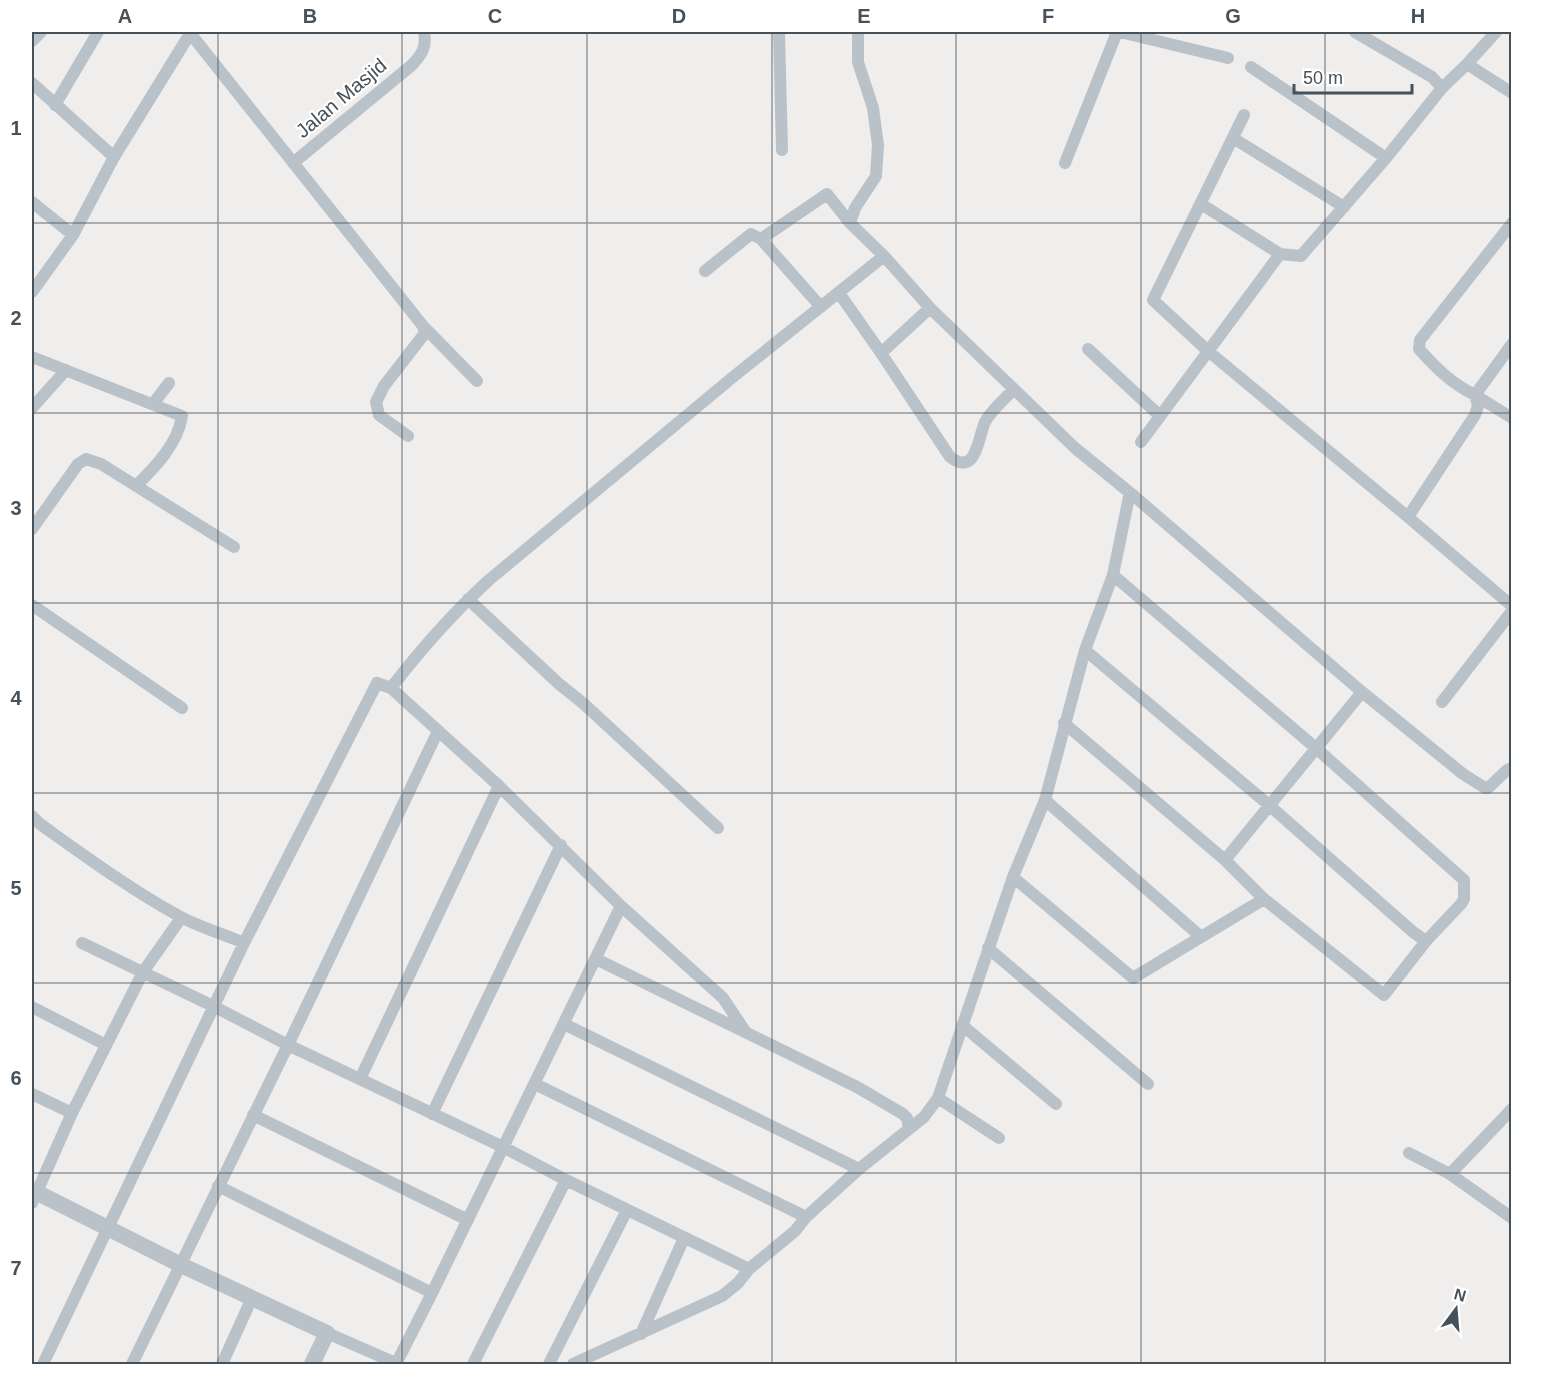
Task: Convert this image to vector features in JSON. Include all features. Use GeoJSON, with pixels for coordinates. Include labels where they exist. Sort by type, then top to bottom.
{"type":"FeatureCollection","features":[{"type":"Feature","properties":{"kind":"street"},"geometry":{"type":"LineString","coordinates":[[32,41],[41,32]]}},
{"type":"Feature","properties":{"kind":"street"},"geometry":{"type":"LineString","coordinates":[[55,105],[98,32]]}},
{"type":"Feature","properties":{"kind":"street"},"geometry":{"type":"LineString","coordinates":[[32,292],[73,235],[114,157],[190,32],[423,326],[477,381]]}},
{"type":"Feature","properties":{"kind":"street","name":"Jalan Masjid"},"geometry":{"type":"LineString","coordinates":[[293,163],[412,65],[423,54],[426,41],[424,32]]}},
{"type":"Feature","properties":{"kind":"street"},"geometry":{"type":"LineString","coordinates":[[779,32],[782,150]]}},
{"type":"Feature","properties":{"kind":"street"},"geometry":{"type":"LineString","coordinates":[[850,223],[855,208],[876,176],[878,145],[873,108],[858,62],[858,32]]}},
{"type":"Feature","properties":{"kind":"street"},"geometry":{"type":"LineString","coordinates":[[1065,163],[1119,32],[1228,58]]}},
{"type":"Feature","properties":{"kind":"street"},"geometry":{"type":"LineString","coordinates":[[1355,32],[1432,77],[1442,88]]}},
{"type":"Feature","properties":{"kind":"street"},"geometry":{"type":"LineString","coordinates":[[1201,204],[1280,254],[1301,256],[1386,158],[1442,88],[1496,32]]}},
{"type":"Feature","properties":{"kind":"street"},"geometry":{"type":"LineString","coordinates":[[1467,64],[1512,93]]}},
{"type":"Feature","properties":{"kind":"street"},"geometry":{"type":"LineString","coordinates":[[1251,67],[1386,158]]}},
{"type":"Feature","properties":{"kind":"street"},"geometry":{"type":"LineString","coordinates":[[32,83],[114,157]]}},
{"type":"Feature","properties":{"kind":"street"},"geometry":{"type":"LineString","coordinates":[[1244,115],[1153,300],[1208,351],[1512,606]]}},
{"type":"Feature","properties":{"kind":"street"},"geometry":{"type":"LineString","coordinates":[[1233,138],[1344,207]]}},
{"type":"Feature","properties":{"kind":"street"},"geometry":{"type":"LineString","coordinates":[[761,239],[827,194],[850,223],[884,256],[930,308],[1075,448],[1362,692],[1463,774],[1485,788],[1512,768]]}},
{"type":"Feature","properties":{"kind":"street"},"geometry":{"type":"LineString","coordinates":[[32,202],[73,235]]}},
{"type":"Feature","properties":{"kind":"street"},"geometry":{"type":"LineString","coordinates":[[1512,222],[1420,340],[1419,349],[1442,374],[1512,418]]}},
{"type":"Feature","properties":{"kind":"street"},"geometry":{"type":"LineString","coordinates":[[705,271],[751,234],[761,239],[821,307]]}},
{"type":"Feature","properties":{"kind":"street"},"geometry":{"type":"LineString","coordinates":[[1141,442],[1280,254]]}},
{"type":"Feature","properties":{"kind":"street"},"geometry":{"type":"LineString","coordinates":[[391,688],[415,657],[468,599],[733,377],[884,256]]}},
{"type":"Feature","properties":{"kind":"street"},"geometry":{"type":"LineString","coordinates":[[839,293],[954,460],[963,463],[971,459],[987,419],[1014,389]]}},
{"type":"Feature","properties":{"kind":"street"},"geometry":{"type":"LineString","coordinates":[[881,352],[930,308]]}},
{"type":"Feature","properties":{"kind":"street"},"geometry":{"type":"LineString","coordinates":[[408,436],[379,415],[375,406],[384,386],[425,333],[423,326]]}},
{"type":"Feature","properties":{"kind":"street"},"geometry":{"type":"LineString","coordinates":[[1475,394],[1512,344]]}},
{"type":"Feature","properties":{"kind":"street"},"geometry":{"type":"LineString","coordinates":[[1088,349],[1160,416]]}},
{"type":"Feature","properties":{"kind":"street"},"geometry":{"type":"LineString","coordinates":[[32,357],[182,416],[181,427],[174,441],[136,486]]}},
{"type":"Feature","properties":{"kind":"street"},"geometry":{"type":"LineString","coordinates":[[32,408],[66,370]]}},
{"type":"Feature","properties":{"kind":"street"},"geometry":{"type":"LineString","coordinates":[[153,404],[169,382]]}},
{"type":"Feature","properties":{"kind":"street"},"geometry":{"type":"LineString","coordinates":[[1408,517],[1475,415],[1478,406],[1475,394]]}},
{"type":"Feature","properties":{"kind":"street"},"geometry":{"type":"LineString","coordinates":[[32,529],[78,464],[86,459],[101,464],[234,547]]}},
{"type":"Feature","properties":{"kind":"street"},"geometry":{"type":"LineString","coordinates":[[573,1365],[722,1296],[738,1283],[749,1269],[795,1231],[806,1217],[859,1169],[924,1117],[938,1098],[1013,877],[1045,800],[1085,650],[1113,575],[1129,497],[1134,496]]}},
{"type":"Feature","properties":{"kind":"street"},"geometry":{"type":"LineString","coordinates":[[1065,723],[1225,860],[1263,899],[1384,995],[1426,941],[1464,899],[1464,879],[1317,749],[1113,575]]}},
{"type":"Feature","properties":{"kind":"street"},"geometry":{"type":"LineString","coordinates":[[468,599],[718,828]]}},
{"type":"Feature","properties":{"kind":"street"},"geometry":{"type":"LineString","coordinates":[[1442,702],[1512,611]]}},
{"type":"Feature","properties":{"kind":"street"},"geometry":{"type":"LineString","coordinates":[[34,612],[182,708]]}},
{"type":"Feature","properties":{"kind":"street"},"geometry":{"type":"LineString","coordinates":[[1085,650],[1426,941]]}},
{"type":"Feature","properties":{"kind":"street"},"geometry":{"type":"LineString","coordinates":[[43,1365],[244,943],[375,684],[379,682],[391,688],[499,786],[621,906],[723,998],[745,1032]]}},
{"type":"Feature","properties":{"kind":"street"},"geometry":{"type":"LineString","coordinates":[[1225,860],[1362,692]]}},
{"type":"Feature","properties":{"kind":"street"},"geometry":{"type":"LineString","coordinates":[[132,1365],[438,731]]}},
{"type":"Feature","properties":{"kind":"street"},"geometry":{"type":"LineString","coordinates":[[360,1079],[499,786]]}},
{"type":"Feature","properties":{"kind":"street"},"geometry":{"type":"LineString","coordinates":[[1045,800],[1200,936]]}},
{"type":"Feature","properties":{"kind":"street"},"geometry":{"type":"LineString","coordinates":[[32,816],[39,824],[122,882],[182,918],[244,943]]}},
{"type":"Feature","properties":{"kind":"street"},"geometry":{"type":"LineString","coordinates":[[432,1114],[561,845]]}},
{"type":"Feature","properties":{"kind":"street"},"geometry":{"type":"LineString","coordinates":[[1013,877],[1132,977],[1263,899]]}},
{"type":"Feature","properties":{"kind":"street"},"geometry":{"type":"LineString","coordinates":[[182,918],[143,972],[33,1195],[108,1227],[252,1299],[397,1364],[621,906]]}},
{"type":"Feature","properties":{"kind":"street"},"geometry":{"type":"LineString","coordinates":[[82,943],[215,1006],[288,1045],[503,1147],[749,1269]]}},
{"type":"Feature","properties":{"kind":"street"},"geometry":{"type":"LineString","coordinates":[[988,948],[1148,1084]]}},
{"type":"Feature","properties":{"kind":"street"},"geometry":{"type":"LineString","coordinates":[[596,959],[857,1087],[907,1118],[909,1129]]}},
{"type":"Feature","properties":{"kind":"street"},"geometry":{"type":"LineString","coordinates":[[32,1007],[106,1045]]}},
{"type":"Feature","properties":{"kind":"street"},"geometry":{"type":"LineString","coordinates":[[564,1024],[859,1169]]}},
{"type":"Feature","properties":{"kind":"street"},"geometry":{"type":"LineString","coordinates":[[962,1025],[1056,1104]]}},
{"type":"Feature","properties":{"kind":"street"},"geometry":{"type":"LineString","coordinates":[[535,1084],[806,1217]]}},
{"type":"Feature","properties":{"kind":"street"},"geometry":{"type":"LineString","coordinates":[[32,1094],[72,1113]]}},
{"type":"Feature","properties":{"kind":"street"},"geometry":{"type":"LineString","coordinates":[[938,1098],[999,1138]]}},
{"type":"Feature","properties":{"kind":"street"},"geometry":{"type":"LineString","coordinates":[[1450,1174],[1512,1108]]}},
{"type":"Feature","properties":{"kind":"street"},"geometry":{"type":"LineString","coordinates":[[253,1115],[468,1220]]}},
{"type":"Feature","properties":{"kind":"street"},"geometry":{"type":"LineString","coordinates":[[1409,1153],[1450,1174],[1510,1214]]}},
{"type":"Feature","properties":{"kind":"street"},"geometry":{"type":"LineString","coordinates":[[473,1365],[567,1180]]}},
{"type":"Feature","properties":{"kind":"street"},"geometry":{"type":"LineString","coordinates":[[218,1186],[432,1293]]}},
{"type":"Feature","properties":{"kind":"street"},"geometry":{"type":"LineString","coordinates":[[549,1365],[627,1210]]}},
{"type":"Feature","properties":{"kind":"street"},"geometry":{"type":"LineString","coordinates":[[641,1334],[684,1238]]}},
{"type":"Feature","properties":{"kind":"street"},"geometry":{"type":"LineString","coordinates":[[222,1365],[252,1299]]}},
{"type":"Feature","properties":{"kind":"street"},"geometry":{"type":"LineString","coordinates":[[312,1365],[327,1333]]}}]}
